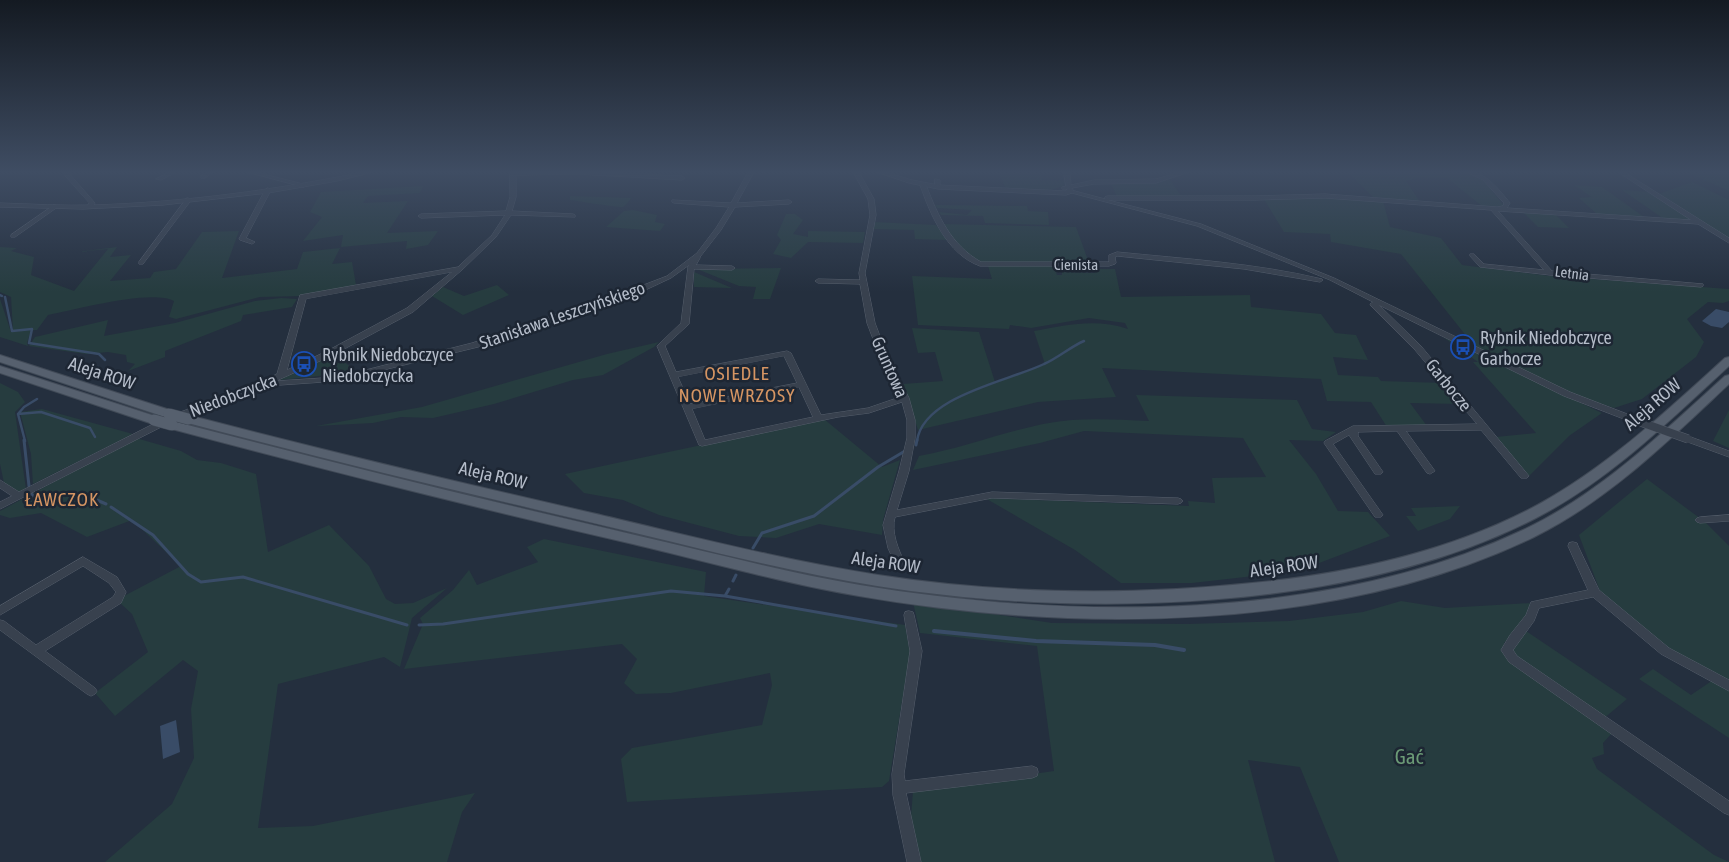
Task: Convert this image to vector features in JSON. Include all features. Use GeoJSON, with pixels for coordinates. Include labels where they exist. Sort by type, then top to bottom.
{"type":"FeatureCollection","features":[{"type":"Feature","properties":{"kind":"main road","name":"Aleja ROW"},"geometry":{"type":"LineString","coordinates":[[0,358],[171,420],[442,494],[816,583],[898,597],[967,605],[1048,611],[1132,612],[1186,610],[1319,596],[1386,582],[1474,556],[1525,536],[1585,502],[1661,439],[1729,378]]}},
{"type":"Feature","properties":{"kind":"main road","name":"Aleja ROW"},"geometry":{"type":"LineString","coordinates":[[0,369],[154,420],[188,418],[303,450],[823,571],[979,593],[1098,599],[1168,597],[1258,588],[1358,573],[1432,554],[1528,516],[1601,472],[1729,360]]}},
{"type":"Feature","properties":{"kind":"street"},"geometry":{"type":"LineString","coordinates":[[13,236],[47,212]]}},
{"type":"Feature","properties":{"kind":"street"},"geometry":{"type":"LineString","coordinates":[[140,263],[179,212]]}},
{"type":"Feature","properties":{"kind":"street"},"geometry":{"type":"LineString","coordinates":[[252,242],[242,239],[256,212]]}},
{"type":"Feature","properties":{"kind":"street","name":"Stanisława Leszczyńskiego"},"geometry":{"type":"LineString","coordinates":[[262,384],[338,379],[475,345],[636,291],[669,277],[699,254],[719,229],[729,212]]}},
{"type":"Feature","properties":{"kind":"street","name":"Gruntowa"},"geometry":{"type":"LineString","coordinates":[[873,212],[864,258],[863,282],[871,323],[885,360],[905,398],[912,420],[911,438],[888,525],[893,548],[900,563]]}},
{"type":"Feature","properties":{"kind":"street","name":"Cienista"},"geometry":{"type":"LineString","coordinates":[[933,212],[945,235],[978,263],[1109,264],[1113,263],[1111,256],[1117,254],[1241,265],[1278,270],[1326,280]]}},
{"type":"Feature","properties":{"kind":"street"},"geometry":{"type":"LineString","coordinates":[[1152,212],[1190,222],[1346,287],[1567,394],[1729,454]]}},
{"type":"Feature","properties":{"kind":"street","name":"Letnia"},"geometry":{"type":"LineString","coordinates":[[1494,212],[1550,273],[1701,285]]}},
{"type":"Feature","properties":{"kind":"street"},"geometry":{"type":"LineString","coordinates":[[1547,212],[1699,222]]}},
{"type":"Feature","properties":{"kind":"street"},"geometry":{"type":"LineString","coordinates":[[1684,212],[1729,241]]}},
{"type":"Feature","properties":{"kind":"street"},"geometry":{"type":"LineString","coordinates":[[422,216],[508,213],[573,216]]}},
{"type":"Feature","properties":{"kind":"street","name":"Niedobczycka"},"geometry":{"type":"LineString","coordinates":[[0,506],[170,420],[262,384],[330,353],[410,310],[461,268],[494,236],[508,213]]}},
{"type":"Feature","properties":{"kind":"street"},"geometry":{"type":"LineString","coordinates":[[699,254],[691,267],[685,324],[661,346],[702,443],[818,418],[869,410],[905,398]]}},
{"type":"Feature","properties":{"kind":"street"},"geometry":{"type":"LineString","coordinates":[[1472,255],[1482,266],[1550,273]]}},
{"type":"Feature","properties":{"kind":"street"},"geometry":{"type":"LineString","coordinates":[[691,267],[732,268]]}},
{"type":"Feature","properties":{"kind":"street"},"geometry":{"type":"LineString","coordinates":[[281,376],[303,297],[461,268]]}},
{"type":"Feature","properties":{"kind":"street"},"geometry":{"type":"LineString","coordinates":[[818,281],[863,282]]}},
{"type":"Feature","properties":{"kind":"street","name":"Garbocze"},"geometry":{"type":"LineString","coordinates":[[1368,299],[1418,348],[1524,476]]}},
{"type":"Feature","properties":{"kind":"street"},"geometry":{"type":"LineString","coordinates":[[674,375],[787,353],[818,418]]}},
{"type":"Feature","properties":{"kind":"street"},"geometry":{"type":"LineString","coordinates":[[687,407],[802,384]]}},
{"type":"Feature","properties":{"kind":"street"},"geometry":{"type":"LineString","coordinates":[[1378,515],[1328,443],[1334,437],[1353,430],[1482,427]]}},
{"type":"Feature","properties":{"kind":"street"},"geometry":{"type":"LineString","coordinates":[[1399,428],[1430,471]]}},
{"type":"Feature","properties":{"kind":"street"},"geometry":{"type":"LineString","coordinates":[[1353,430],[1354,436],[1378,472]]}},
{"type":"Feature","properties":{"kind":"street"},"geometry":{"type":"LineString","coordinates":[[0,483],[18,496]]}},
{"type":"Feature","properties":{"kind":"street"},"geometry":{"type":"LineString","coordinates":[[892,514],[992,495],[1178,501]]}},
{"type":"Feature","properties":{"kind":"street"},"geometry":{"type":"LineString","coordinates":[[1700,520],[1729,518]]}},
{"type":"Feature","properties":{"kind":"street"},"geometry":{"type":"LineString","coordinates":[[1572,546],[1595,593],[1665,651],[1729,686]]}},
{"type":"Feature","properties":{"kind":"street"},"geometry":{"type":"LineString","coordinates":[[0,611],[83,561],[115,582],[121,592],[117,600],[36,651]]}},
{"type":"Feature","properties":{"kind":"street"},"geometry":{"type":"LineString","coordinates":[[1595,593],[1535,605],[1529,622],[1512,636],[1506,650],[1513,659],[1729,809]]}},
{"type":"Feature","properties":{"kind":"street"},"geometry":{"type":"LineString","coordinates":[[909,615],[916,652],[898,774],[899,788],[914,862]]}},
{"type":"Feature","properties":{"kind":"street"},"geometry":{"type":"LineString","coordinates":[[0,624],[91,691]]}},
{"type":"Feature","properties":{"kind":"street"},"geometry":{"type":"LineString","coordinates":[[899,788],[1032,772]]}},
{"type":"Feature","properties":{"kind":"green space"},"geometry":{"type":"Polygon","coordinates":[[[311,212],[401,212],[387,233],[438,231],[428,245],[406,249],[407,241],[341,247],[343,235],[303,241],[322,217],[311,212]]]}},
{"type":"Feature","properties":{"kind":"green space"},"geometry":{"type":"Polygon","coordinates":[[[623,212],[644,212],[657,215],[655,222],[665,224],[660,231],[606,227],[623,212]]]}},
{"type":"Feature","properties":{"kind":"green space"},"geometry":{"type":"Polygon","coordinates":[[[939,212],[967,215],[970,212],[1048,212],[1049,225],[985,223],[983,216],[941,215],[939,212]]]}},
{"type":"Feature","properties":{"kind":"green space"},"geometry":{"type":"Polygon","coordinates":[[[1272,212],[1386,212],[1390,227],[1441,238],[1462,265],[1550,276],[1729,289],[1729,301],[1723,303],[1708,302],[1687,319],[1704,342],[1696,357],[1642,399],[1614,408],[1572,394],[1475,347],[1401,254],[1331,242],[1330,234],[1284,232],[1272,212]]]}},
{"type":"Feature","properties":{"kind":"green space"},"geometry":{"type":"Polygon","coordinates":[[[1595,212],[1637,212],[1644,217],[1597,214],[1595,212]]]}},
{"type":"Feature","properties":{"kind":"green space"},"geometry":{"type":"Polygon","coordinates":[[[1654,212],[1681,212],[1695,221],[1664,219],[1654,212]]]}},
{"type":"Feature","properties":{"kind":"green space"},"geometry":{"type":"Polygon","coordinates":[[[1687,212],[1729,212],[1729,240],[1687,212]]]}},
{"type":"Feature","properties":{"kind":"green space"},"geometry":{"type":"Polygon","coordinates":[[[1524,213],[1555,214],[1569,228],[1538,227],[1524,213]]]}},
{"type":"Feature","properties":{"kind":"green space"},"geometry":{"type":"Polygon","coordinates":[[[786,214],[795,214],[803,220],[793,234],[808,237],[808,231],[865,232],[863,243],[808,242],[791,258],[773,254],[781,240],[777,235],[786,214]]]}},
{"type":"Feature","properties":{"kind":"green space"},"geometry":{"type":"Polygon","coordinates":[[[874,222],[936,225],[948,240],[915,239],[914,230],[872,229],[874,222]]]}},
{"type":"Feature","properties":{"kind":"green space"},"geometry":{"type":"Polygon","coordinates":[[[940,224],[1076,227],[1089,263],[985,264],[966,253],[940,224]]]}},
{"type":"Feature","properties":{"kind":"green space"},"geometry":{"type":"Polygon","coordinates":[[[239,231],[222,278],[297,269],[303,252],[340,248],[332,264],[352,262],[356,285],[303,296],[260,297],[176,319],[169,317],[174,301],[148,297],[131,299],[48,315],[37,330],[13,331],[11,297],[0,292],[0,247],[17,248],[11,251],[34,257],[31,275],[74,291],[108,249],[77,252],[117,247],[110,257],[131,255],[110,281],[150,278],[154,272],[176,269],[202,232],[239,231]]]}},
{"type":"Feature","properties":{"kind":"green space"},"geometry":{"type":"Polygon","coordinates":[[[1046,265],[1054,267],[1057,275],[1062,275],[1062,272],[1094,273],[1099,269],[1115,269],[1121,297],[1250,295],[1251,307],[1321,314],[1335,333],[1356,335],[1368,360],[1333,357],[1338,375],[1378,377],[1381,381],[1443,383],[1460,404],[1410,403],[1427,426],[1387,427],[1371,402],[1327,401],[1321,379],[1102,368],[1116,397],[1038,402],[918,430],[903,384],[943,381],[935,352],[918,353],[912,328],[979,332],[995,382],[1045,364],[1034,331],[1093,323],[1128,329],[1125,323],[1089,318],[1031,328],[1010,325],[1009,329],[918,325],[912,276],[992,279],[988,266],[1046,265]]]}},
{"type":"Feature","properties":{"kind":"green space"},"geometry":{"type":"Polygon","coordinates":[[[781,268],[770,299],[753,299],[756,287],[739,286],[697,269],[781,268]]]}},
{"type":"Feature","properties":{"kind":"green space"},"geometry":{"type":"Polygon","coordinates":[[[694,272],[732,288],[694,287],[694,272]]]}},
{"type":"Feature","properties":{"kind":"green space"},"geometry":{"type":"Polygon","coordinates":[[[497,285],[509,295],[463,315],[432,296],[443,287],[464,296],[497,285]]]}},
{"type":"Feature","properties":{"kind":"green space"},"geometry":{"type":"Polygon","coordinates":[[[281,298],[297,299],[292,307],[243,315],[241,321],[165,351],[165,357],[128,371],[135,364],[127,362],[126,355],[108,352],[86,354],[29,346],[35,337],[108,320],[104,336],[175,323],[255,301],[281,298]]]}},
{"type":"Feature","properties":{"kind":"green space"},"geometry":{"type":"Polygon","coordinates":[[[0,299],[11,332],[31,330],[27,343],[28,346],[0,337],[0,299]]]}},
{"type":"Feature","properties":{"kind":"green space"},"geometry":{"type":"Polygon","coordinates":[[[1443,337],[1602,413],[1569,436],[1529,476],[1496,437],[1536,433],[1473,362],[1478,362],[1443,337]]]}},
{"type":"Feature","properties":{"kind":"green space"},"geometry":{"type":"Polygon","coordinates":[[[659,342],[654,347],[603,375],[573,380],[494,404],[433,418],[401,417],[373,423],[316,426],[422,407],[607,354],[659,342]]]}},
{"type":"Feature","properties":{"kind":"green space"},"geometry":{"type":"Polygon","coordinates":[[[334,354],[357,372],[280,380],[286,376],[334,354]]]}},
{"type":"Feature","properties":{"kind":"green space"},"geometry":{"type":"Polygon","coordinates":[[[0,383],[18,392],[25,402],[15,412],[26,489],[18,492],[4,483],[0,464],[0,383]]]}},
{"type":"Feature","properties":{"kind":"green space"},"geometry":{"type":"Polygon","coordinates":[[[1136,395],[1297,400],[1312,429],[1336,432],[1323,441],[1289,440],[1316,474],[1338,511],[1368,512],[1390,536],[1314,565],[1263,575],[1192,583],[1121,583],[1075,550],[985,498],[1189,506],[1188,501],[1215,503],[1212,478],[1266,477],[1243,438],[1084,431],[1040,443],[913,470],[919,456],[952,449],[1033,426],[1074,420],[1149,421],[1136,395]]]}},
{"type":"Feature","properties":{"kind":"green space"},"geometry":{"type":"Polygon","coordinates":[[[42,409],[133,434],[33,484],[31,454],[20,412],[42,409]]]}},
{"type":"Feature","properties":{"kind":"green space"},"geometry":{"type":"Polygon","coordinates":[[[1729,410],[1729,448],[1713,441],[1729,410]]]}},
{"type":"Feature","properties":{"kind":"green space"},"geometry":{"type":"Polygon","coordinates":[[[824,419],[882,467],[900,460],[883,520],[882,535],[819,524],[776,538],[739,536],[659,515],[623,500],[584,493],[565,474],[824,419]]]}},
{"type":"Feature","properties":{"kind":"green space"},"geometry":{"type":"Polygon","coordinates":[[[136,438],[181,451],[197,460],[221,463],[256,474],[268,552],[329,525],[369,566],[386,599],[395,604],[413,603],[447,588],[412,618],[400,667],[384,657],[278,684],[258,828],[313,826],[475,793],[462,812],[447,862],[105,862],[172,804],[194,758],[191,709],[198,671],[183,660],[115,716],[95,693],[148,652],[132,614],[119,602],[124,596],[181,566],[132,520],[87,537],[41,513],[10,518],[0,515],[0,511],[136,438]]]}},
{"type":"Feature","properties":{"kind":"green space"},"geometry":{"type":"Polygon","coordinates":[[[1647,479],[1705,522],[1729,546],[1729,680],[1670,649],[1600,591],[1579,535],[1647,479]]]}},
{"type":"Feature","properties":{"kind":"green space"},"geometry":{"type":"Polygon","coordinates":[[[1460,506],[1450,519],[1418,531],[1406,516],[1416,516],[1411,508],[1460,506]]]}},
{"type":"Feature","properties":{"kind":"green space"},"geometry":{"type":"Polygon","coordinates":[[[544,539],[706,572],[704,596],[905,625],[910,653],[889,781],[882,787],[627,802],[621,759],[632,748],[762,725],[772,685],[770,673],[671,693],[636,694],[624,683],[637,659],[622,644],[404,669],[423,624],[420,618],[453,590],[469,570],[477,585],[538,562],[527,547],[544,539]]]}},
{"type":"Feature","properties":{"kind":"green space","name":"Gać"},"geometry":{"type":"Polygon","coordinates":[[[1401,601],[1445,608],[1531,603],[1524,621],[1504,643],[1504,651],[1613,732],[1603,743],[1604,754],[1592,758],[1597,769],[1714,855],[1729,862],[1339,862],[1300,767],[1248,760],[1275,862],[921,862],[911,817],[913,791],[1054,771],[1037,646],[920,633],[913,602],[1052,623],[1188,624],[1289,621],[1363,612],[1401,601]]]}},
{"type":"Feature","properties":{"kind":"green space"},"geometry":{"type":"Polygon","coordinates":[[[1526,631],[1627,699],[1603,719],[1519,660],[1510,650],[1526,631]]]}},
{"type":"Feature","properties":{"kind":"green space"},"geometry":{"type":"Polygon","coordinates":[[[1653,669],[1691,695],[1713,680],[1729,688],[1729,738],[1639,679],[1653,669]]]}},
{"type":"Feature","properties":{"kind":"water"},"geometry":{"type":"Polygon","coordinates":[[[1716,309],[1729,312],[1729,322],[1722,328],[1711,326],[1702,321],[1716,309]]]}},
{"type":"Feature","properties":{"kind":"water"},"geometry":{"type":"Polygon","coordinates":[[[176,720],[180,752],[163,759],[160,726],[176,720]]]}},
{"type":"Feature","properties":{"kind":"waterway"},"geometry":{"type":"LineString","coordinates":[[5,297],[12,331],[32,329],[29,343],[99,354],[105,360]]}},
{"type":"Feature","properties":{"kind":"waterway"},"geometry":{"type":"LineString","coordinates":[[917,441],[923,425],[934,412],[951,401],[1044,364],[1084,341]]}},
{"type":"Feature","properties":{"kind":"waterway"},"geometry":{"type":"LineString","coordinates":[[89,372],[98,367]]}},
{"type":"Feature","properties":{"kind":"waterway"},"geometry":{"type":"LineString","coordinates":[[18,414],[24,407],[37,399]]}},
{"type":"Feature","properties":{"kind":"waterway"},"geometry":{"type":"LineString","coordinates":[[18,414],[41,412],[90,428],[95,437]]}},
{"type":"Feature","properties":{"kind":"waterway"},"geometry":{"type":"LineString","coordinates":[[18,414],[25,441]]}},
{"type":"Feature","properties":{"kind":"waterway"},"geometry":{"type":"LineString","coordinates":[[24,440],[29,486]]}},
{"type":"Feature","properties":{"kind":"waterway"},"geometry":{"type":"LineString","coordinates":[[916,445],[917,440]]}},
{"type":"Feature","properties":{"kind":"waterway"},"geometry":{"type":"LineString","coordinates":[[753,548],[762,533],[814,516],[878,467],[905,451]]}},
{"type":"Feature","properties":{"kind":"waterway"},"geometry":{"type":"LineString","coordinates":[[30,492],[33,496],[83,494],[106,504]]}},
{"type":"Feature","properties":{"kind":"waterway"},"geometry":{"type":"LineString","coordinates":[[111,507],[153,535],[188,574],[201,582],[243,577],[407,625]]}},
{"type":"Feature","properties":{"kind":"waterway"},"geometry":{"type":"LineString","coordinates":[[733,581],[736,575]]}},
{"type":"Feature","properties":{"kind":"waterway"},"geometry":{"type":"LineString","coordinates":[[725,596],[729,589]]}},
{"type":"Feature","properties":{"kind":"waterway"},"geometry":{"type":"LineString","coordinates":[[419,625],[443,624],[671,591],[725,596]]}},
{"type":"Feature","properties":{"kind":"waterway"},"geometry":{"type":"LineString","coordinates":[[725,596],[896,626]]}},
{"type":"Feature","properties":{"kind":"waterway"},"geometry":{"type":"LineString","coordinates":[[934,631],[1036,641],[1155,645],[1184,650]]}},
{"type":"Feature","properties":{"kind":"place","name":"Rybnik Niedobczyce Garbocze"},"geometry":{"type":"Point","coordinates":[1463,347]}},
{"type":"Feature","properties":{"kind":"place","name":"Rybnik Niedobczyce Niedobczycka"},"geometry":{"type":"Point","coordinates":[304,364]}},
{"type":"Feature","properties":{"kind":"district","name":"OSIEDLE NOWE WRZOSY"},"geometry":{"type":"Point","coordinates":[737,384]}},
{"type":"Feature","properties":{"kind":"district","name":"ŁAWCZOK"},"geometry":{"type":"Point","coordinates":[62,499]}}]}
